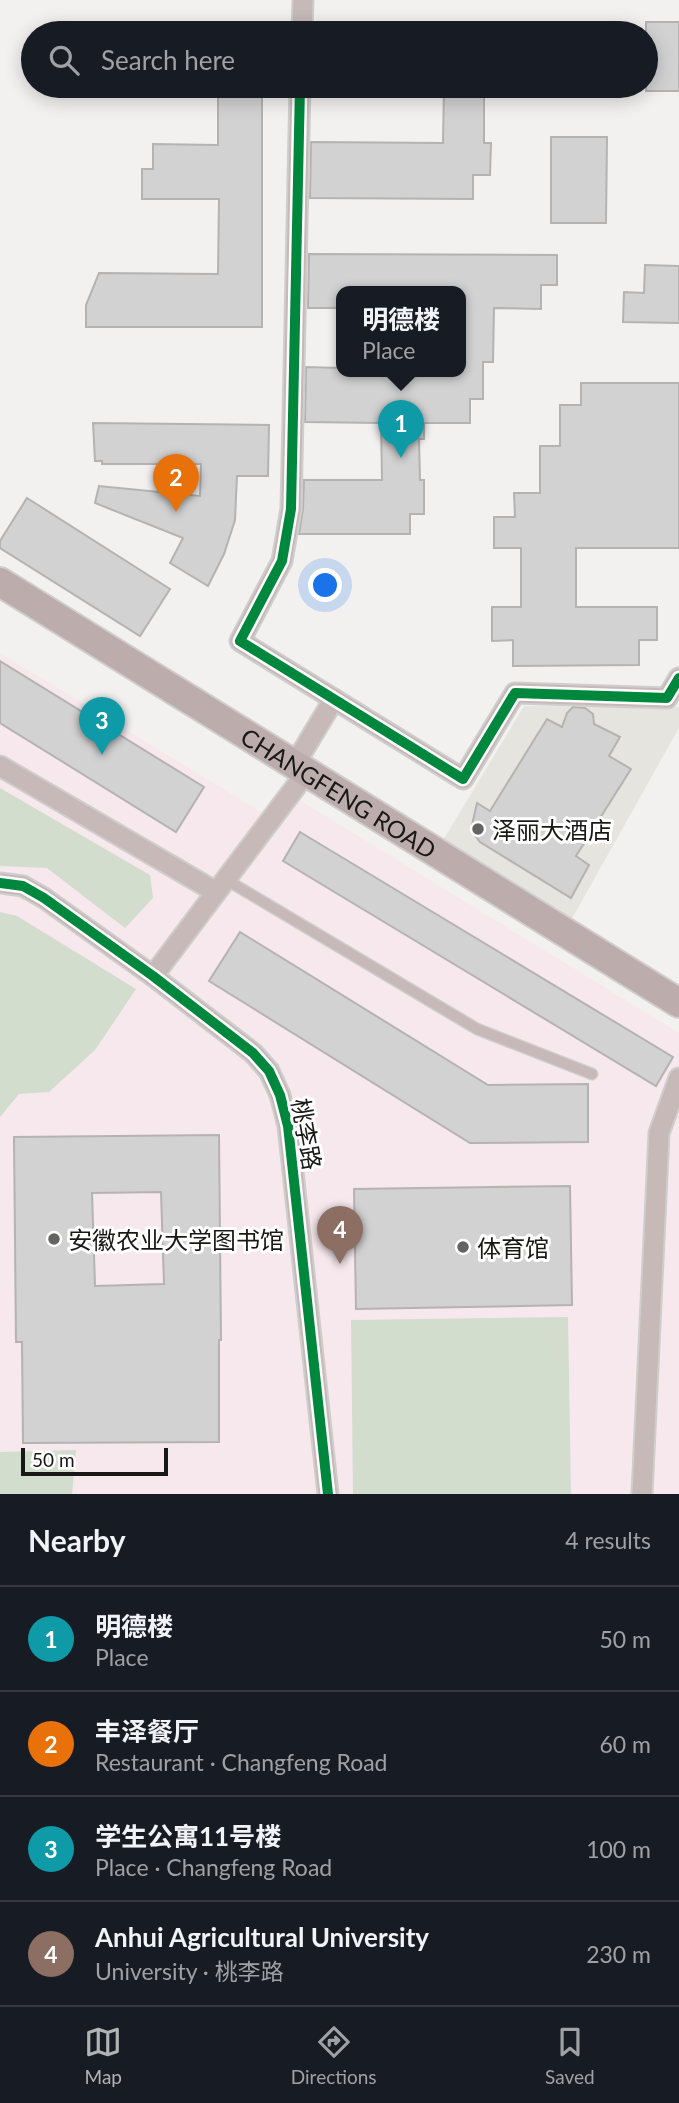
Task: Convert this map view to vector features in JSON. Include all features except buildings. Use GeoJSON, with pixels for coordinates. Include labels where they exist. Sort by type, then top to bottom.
{"type":"FeatureCollection","features":[{"type":"Feature","properties":{"kind":"main road","name":"CHANGFENG ROAD"},"geometry":{"type":"LineString","coordinates":[[0,582],[679,1020]]}},
{"type":"Feature","properties":{"kind":"main road","name":"CHANGFENG ROAD"},"geometry":{"type":"LineString","coordinates":[[0,603],[296,774],[679,1003]]}},
{"type":"Feature","properties":{"kind":"street"},"geometry":{"type":"LineString","coordinates":[[302,21],[303,0]]}},
{"type":"Feature","properties":{"kind":"street"},"geometry":{"type":"LineString","coordinates":[[300,98],[291,509],[282,561],[240,641],[463,779],[514,693],[667,698],[679,678]]}},
{"type":"Feature","properties":{"kind":"street"},"geometry":{"type":"LineString","coordinates":[[153,976],[220,886],[296,774],[334,699]]}},
{"type":"Feature","properties":{"kind":"street"},"geometry":{"type":"LineString","coordinates":[[0,766],[220,886]]}},
{"type":"Feature","properties":{"kind":"street","name":"桃李路"},"geometry":{"type":"LineString","coordinates":[[0,883],[23,886],[34,892],[153,976],[253,1053],[269,1072],[280,1095],[288,1126],[328,1494]]}},
{"type":"Feature","properties":{"kind":"street"},"geometry":{"type":"LineString","coordinates":[[642,1494],[659,1133],[679,1078]]}},
{"type":"Feature","properties":{"kind":"lane"},"geometry":{"type":"LineString","coordinates":[[220,886],[477,1029],[592,1074]]}},
{"type":"Feature","properties":{"kind":"shaded area"},"geometry":{"type":"Polygon","coordinates":[[[0,653],[271,818],[288,793],[679,1033],[679,1494],[0,1494],[0,653]]]}},
{"type":"Feature","properties":{"kind":"shaded area"},"geometry":{"type":"Polygon","coordinates":[[[524,706],[679,707],[679,728],[570,922],[442,842],[524,706]]]}},
{"type":"Feature","properties":{"kind":"green space"},"geometry":{"type":"Polygon","coordinates":[[[0,788],[150,875],[153,898],[125,928],[47,868],[0,866],[0,788]]]}},
{"type":"Feature","properties":{"kind":"green space"},"geometry":{"type":"Polygon","coordinates":[[[0,912],[17,916],[136,989],[95,1050],[49,1092],[19,1094],[0,1117],[0,912]]]}},
{"type":"Feature","properties":{"kind":"green space"},"geometry":{"type":"Polygon","coordinates":[[[568,1317],[571,1494],[353,1494],[351,1320],[568,1317]]]}},
{"type":"Feature","properties":{"kind":"green space"},"geometry":{"type":"Polygon","coordinates":[[[76,1450],[72,1494],[0,1494],[0,1452],[76,1450]]]}},
{"type":"Feature","properties":{"kind":"cycle path"},"geometry":{"type":"LineString","coordinates":[[300,98],[291,509],[282,561],[240,641],[463,779],[515,693],[667,698],[679,678]]}},
{"type":"Feature","properties":{"kind":"cycle path"},"geometry":{"type":"LineString","coordinates":[[0,883],[23,886],[44,898],[153,976],[253,1053],[269,1071],[280,1095],[288,1126],[328,1494]]}},
{"type":"Feature","properties":{"kind":"place","name":"明德楼"},"geometry":{"type":"Point","coordinates":[401,458]}},
{"type":"Feature","properties":{"kind":"place","name":"丰泽餐厅"},"geometry":{"type":"Point","coordinates":[176,512]}},
{"type":"Feature","properties":{"kind":"place","name":"学生公寓11号楼"},"geometry":{"type":"Point","coordinates":[102,755]}},
{"type":"Feature","properties":{"kind":"place","name":"泽丽大酒店"},"geometry":{"type":"Point","coordinates":[478,829]}},
{"type":"Feature","properties":{"kind":"place","name":"安徽农业大学图书馆"},"geometry":{"type":"Point","coordinates":[54,1239]}},
{"type":"Feature","properties":{"kind":"place","name":"体育馆"},"geometry":{"type":"Point","coordinates":[463,1247]}},
{"type":"Feature","properties":{"kind":"place","name":"Anhui Agricultural University"},"geometry":{"type":"Point","coordinates":[340,1264]}}]}
